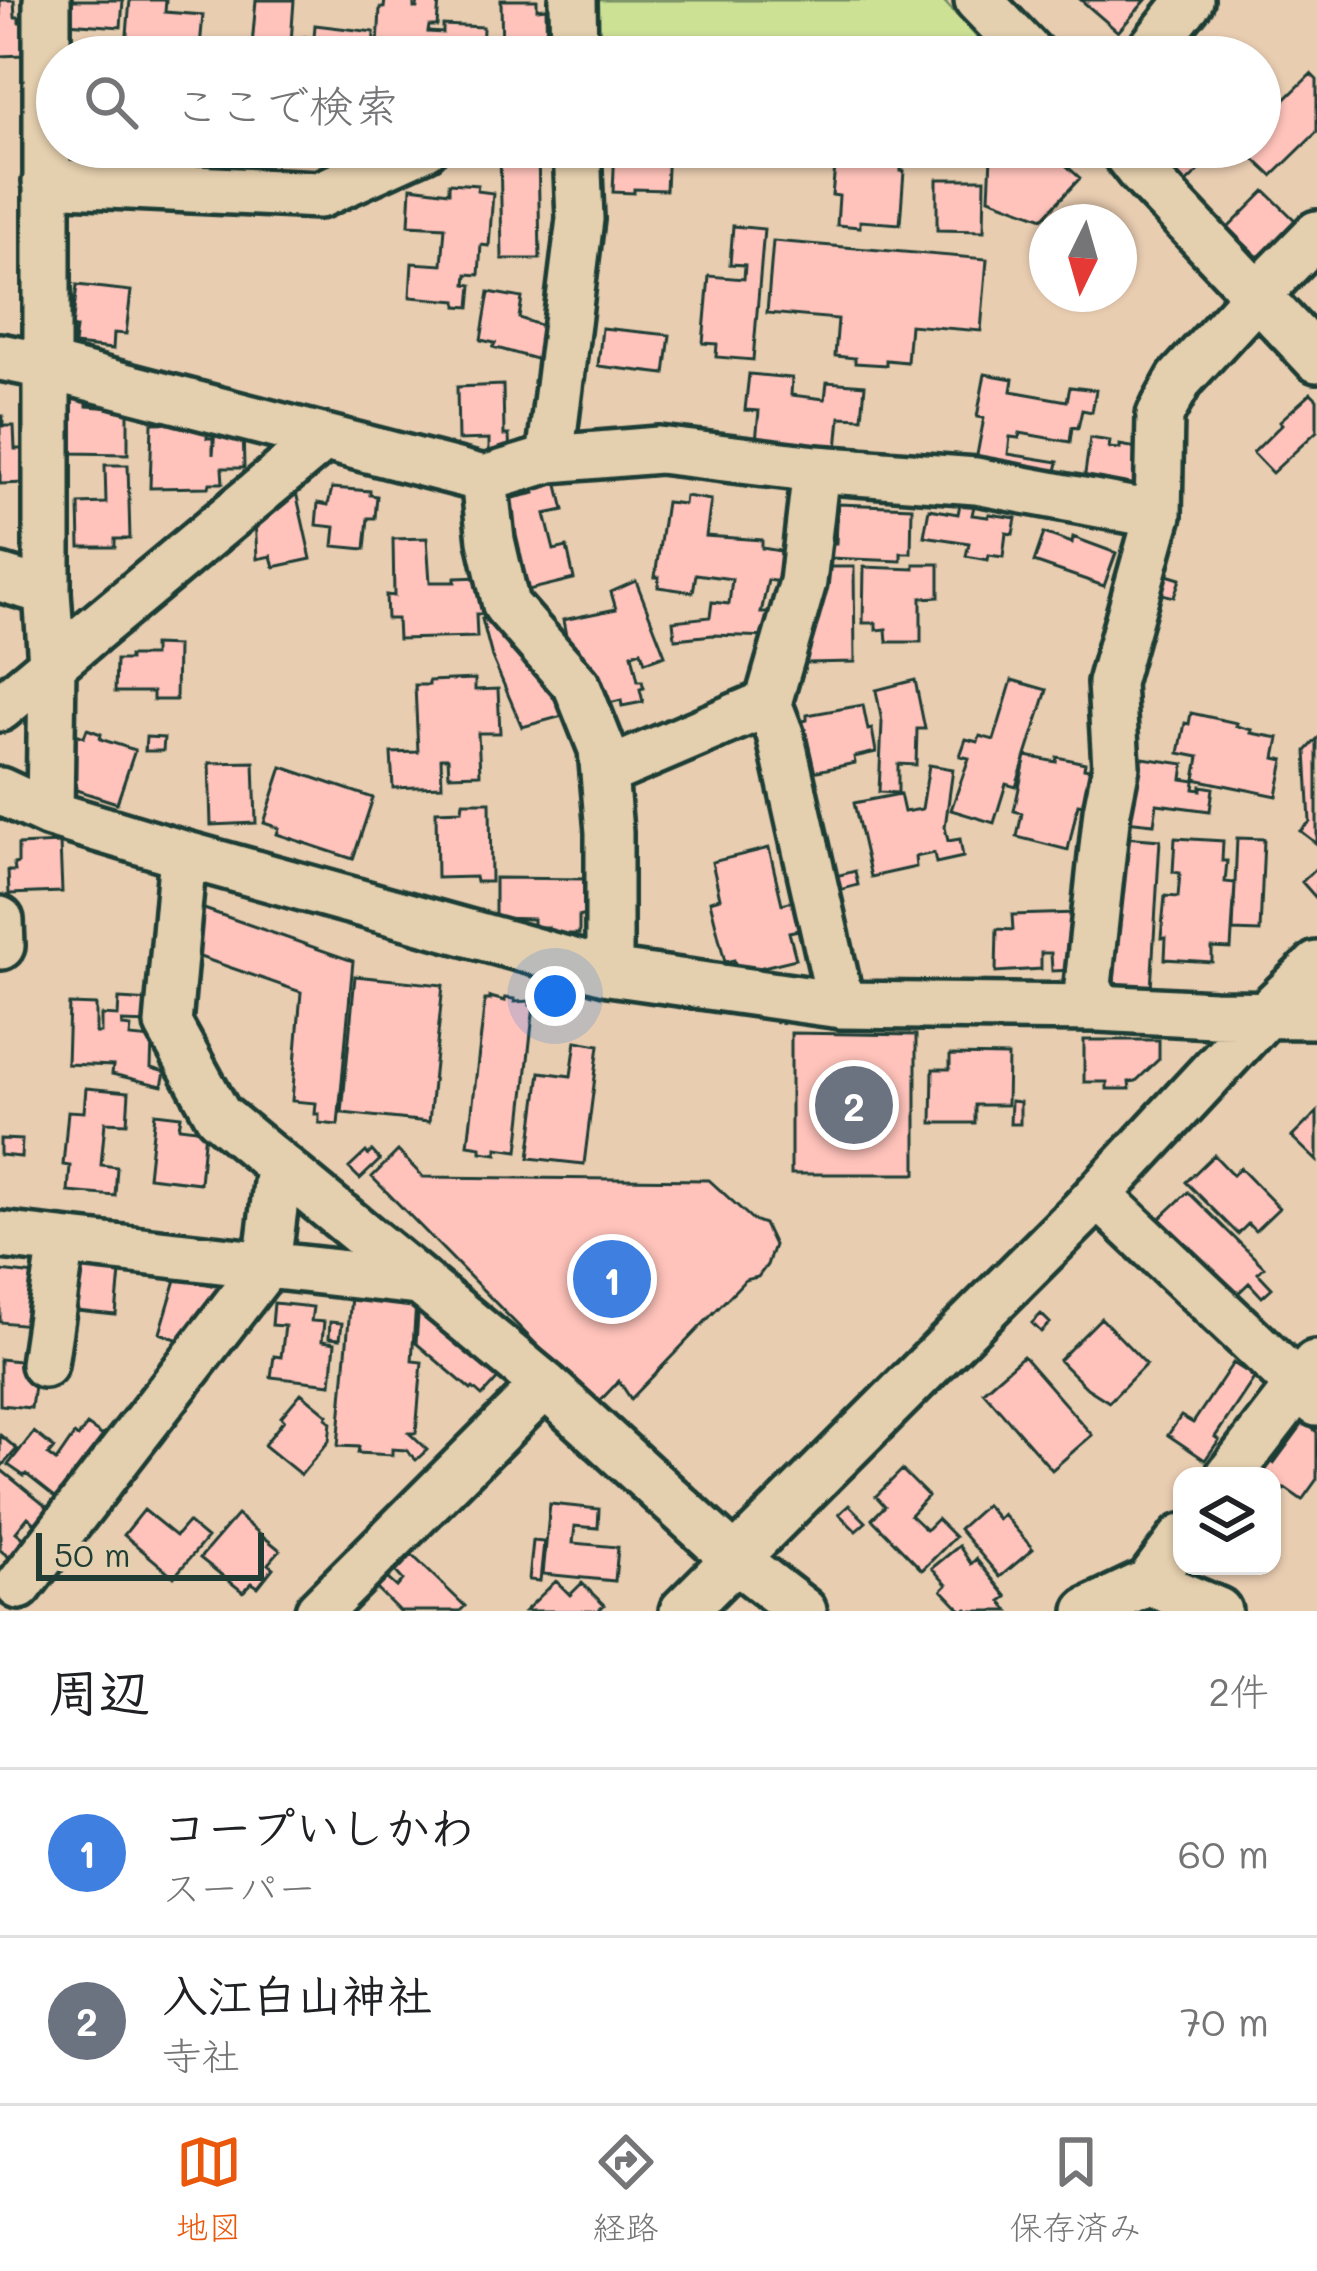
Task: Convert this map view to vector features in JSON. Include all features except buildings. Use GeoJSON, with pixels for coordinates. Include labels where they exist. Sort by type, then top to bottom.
{"type":"FeatureCollection","features":[{"type":"Feature","properties":{"kind":"street"},"geometry":{"type":"LineString","coordinates":[[47,0],[47,36]]}},
{"type":"Feature","properties":{"kind":"street"},"geometry":{"type":"LineString","coordinates":[[573,0],[574,36]]}},
{"type":"Feature","properties":{"kind":"street"},"geometry":{"type":"LineString","coordinates":[[978,0],[1013,36]]}},
{"type":"Feature","properties":{"kind":"street"},"geometry":{"type":"LineString","coordinates":[[1162,36],[1190,0]]}},
{"type":"Feature","properties":{"kind":"street"},"geometry":{"type":"LineString","coordinates":[[46,168],[50,814]]}},
{"type":"Feature","properties":{"kind":"street"},"geometry":{"type":"LineString","coordinates":[[46,182],[319,195],[379,168]]}},
{"type":"Feature","properties":{"kind":"street"},"geometry":{"type":"LineString","coordinates":[[550,459],[580,219],[578,168]]}},
{"type":"Feature","properties":{"kind":"street"},"geometry":{"type":"LineString","coordinates":[[1137,168],[1317,359]]}},
{"type":"Feature","properties":{"kind":"street"},"geometry":{"type":"LineString","coordinates":[[1098,1008],[1088,985],[1116,766],[1111,683],[1158,515],[1160,415],[1180,380],[1317,234]]}},
{"type":"Feature","properties":{"kind":"street"},"geometry":{"type":"LineString","coordinates":[[0,357],[484,479],[550,459],[659,450],[816,469],[976,481],[1158,515]]}},
{"type":"Feature","properties":{"kind":"street"},"geometry":{"type":"LineString","coordinates":[[0,708],[324,438]]}},
{"type":"Feature","properties":{"kind":"street"},"geometry":{"type":"LineString","coordinates":[[816,469],[803,582],[768,703],[780,734],[841,1005]]}},
{"type":"Feature","properties":{"kind":"street"},"geometry":{"type":"LineString","coordinates":[[484,479],[490,540],[506,605],[578,686],[602,749],[609,832],[609,972]]}},
{"type":"Feature","properties":{"kind":"street"},"geometry":{"type":"LineString","coordinates":[[0,578],[47,592]]}},
{"type":"Feature","properties":{"kind":"street"},"geometry":{"type":"LineString","coordinates":[[604,773],[768,703]]}},
{"type":"Feature","properties":{"kind":"street"},"geometry":{"type":"LineString","coordinates":[[0,791],[50,814],[182,854],[609,972],[841,1005],[1317,1015]]}},
{"type":"Feature","properties":{"kind":"street"},"geometry":{"type":"LineString","coordinates":[[182,854],[168,1024],[218,1115],[545,1385],[734,1558],[803,1611]]}},
{"type":"Feature","properties":{"kind":"street"},"geometry":{"type":"LineString","coordinates":[[0,920],[1,946]]}},
{"type":"Feature","properties":{"kind":"street"},"geometry":{"type":"LineString","coordinates":[[683,1611],[1098,1195],[1264,1015],[1317,965]]}},
{"type":"Feature","properties":{"kind":"street"},"geometry":{"type":"LineString","coordinates":[[23,1589],[267,1265],[279,1167]]}},
{"type":"Feature","properties":{"kind":"street"},"geometry":{"type":"LineString","coordinates":[[1098,1195],[1310,1383],[1237,1467]]}},
{"type":"Feature","properties":{"kind":"street"},"geometry":{"type":"LineString","coordinates":[[0,1235],[417,1282]]}},
{"type":"Feature","properties":{"kind":"street"},"geometry":{"type":"LineString","coordinates":[[44,1364],[62,1242]]}},
{"type":"Feature","properties":{"kind":"street"},"geometry":{"type":"LineString","coordinates":[[320,1611],[545,1385]]}},
{"type":"Feature","properties":{"kind":"street"},"geometry":{"type":"LineString","coordinates":[[1088,1611],[1149,1582],[1173,1550]]}},
{"type":"Feature","properties":{"kind":"street"},"geometry":{"type":"LineString","coordinates":[[1149,1582],[1218,1611]]}},
{"type":"Feature","properties":{"kind":"green space"},"geometry":{"type":"Polygon","coordinates":[[[593,0],[943,0],[976,36],[594,36],[593,0]]]}},
{"type":"Feature","properties":{"kind":"place","name":"入江白山神社"},"geometry":{"type":"Point","coordinates":[854,1105]}},
{"type":"Feature","properties":{"kind":"place","name":"コープいしかわ"},"geometry":{"type":"Point","coordinates":[612,1279]}}]}
